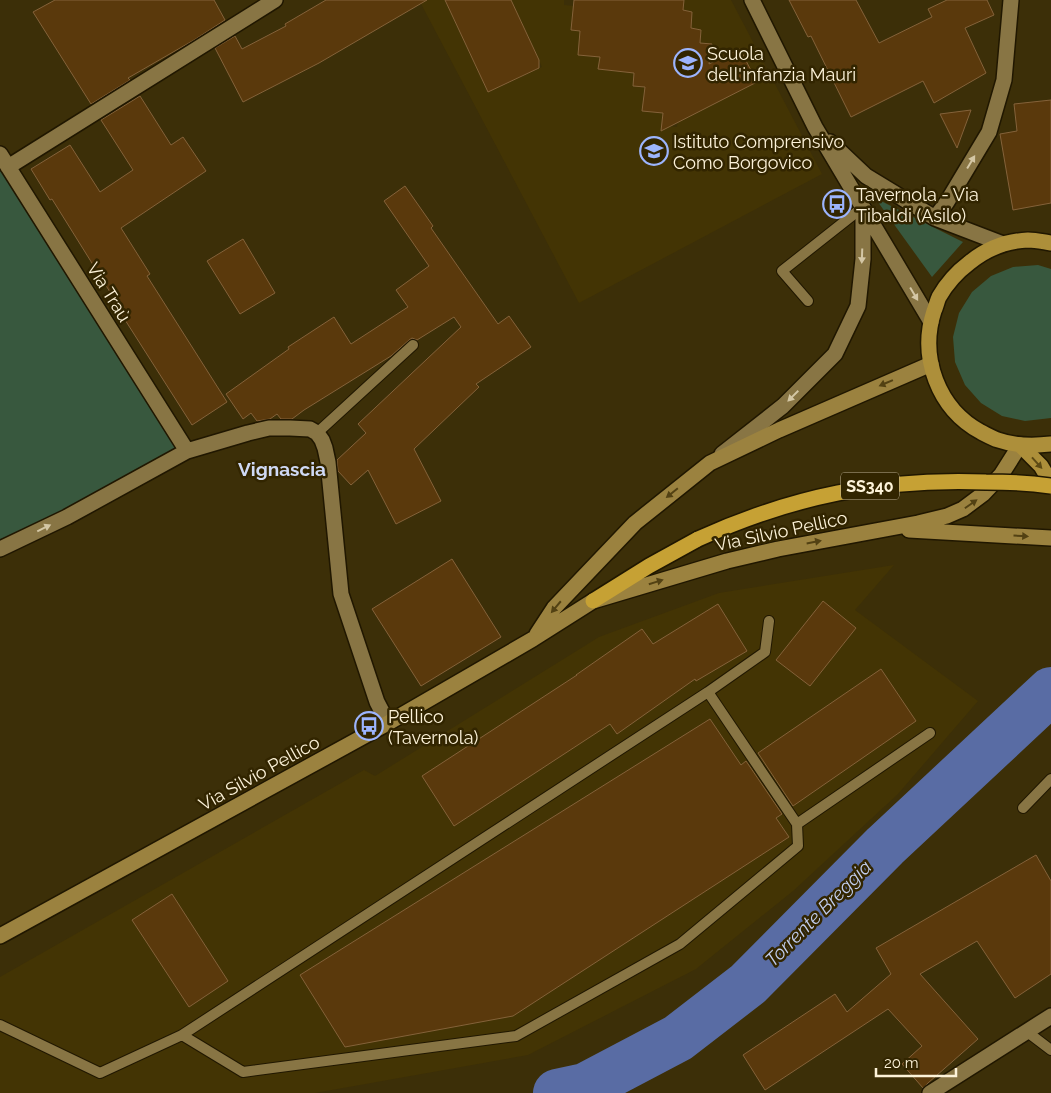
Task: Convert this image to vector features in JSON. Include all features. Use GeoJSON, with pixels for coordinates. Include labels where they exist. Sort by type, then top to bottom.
{"type":"FeatureCollection","features":[{"type":"Feature","properties":{"kind":"highway","name":"SS340"},"geometry":{"type":"LineString","coordinates":[[593,601],[649,566],[698,539],[750,517],[837,492],[871,486],[934,481],[1051,485]]}},
{"type":"Feature","properties":{"kind":"main road"},"geometry":{"type":"LineString","coordinates":[[1051,243],[1029,240],[1003,244],[980,254],[956,273],[939,297],[931,322],[928,343],[931,364],[938,386],[950,406],[970,426],[997,440],[1020,445],[1051,444]]}},
{"type":"Feature","properties":{"kind":"main road","name":"Via Silvio Pellico"},"geometry":{"type":"LineString","coordinates":[[533,639],[554,608],[635,523],[710,463],[779,430],[931,364]]}},
{"type":"Feature","properties":{"kind":"main road"},"geometry":{"type":"LineString","coordinates":[[1020,445],[1041,466],[1051,485]]}},
{"type":"Feature","properties":{"kind":"main road","name":"Via Silvio Pellico"},"geometry":{"type":"LineString","coordinates":[[0,936],[388,723],[533,639],[593,601],[727,561],[778,548],[947,516],[974,502],[991,486],[1005,469],[1020,445]]}},
{"type":"Feature","properties":{"kind":"main road"},"geometry":{"type":"LineString","coordinates":[[885,529],[1051,538]]}},
{"type":"Feature","properties":{"kind":"street"},"geometry":{"type":"LineString","coordinates":[[8,167],[275,0]]}},
{"type":"Feature","properties":{"kind":"street"},"geometry":{"type":"LineString","coordinates":[[752,0],[815,128],[931,322]]}},
{"type":"Feature","properties":{"kind":"street"},"geometry":{"type":"LineString","coordinates":[[935,218],[947,202],[989,132],[1004,80],[1011,0]]}},
{"type":"Feature","properties":{"kind":"street"},"geometry":{"type":"LineString","coordinates":[[815,128],[866,176],[935,218],[1003,244]]}},
{"type":"Feature","properties":{"kind":"street","name":"Via Traù"},"geometry":{"type":"LineString","coordinates":[[0,154],[186,451]]}},
{"type":"Feature","properties":{"kind":"street"},"geometry":{"type":"LineString","coordinates":[[710,463],[783,406],[836,354],[858,306],[863,259],[863,207]]}},
{"type":"Feature","properties":{"kind":"street"},"geometry":{"type":"LineString","coordinates":[[0,549],[67,517],[186,451],[269,428],[310,429],[317,433],[326,448],[341,594],[377,702],[388,723]]}},
{"type":"Feature","properties":{"kind":"street"},"geometry":{"type":"LineString","coordinates":[[930,1093],[1051,1016]]}},
{"type":"Feature","properties":{"kind":"lane"},"geometry":{"type":"LineString","coordinates":[[808,301],[782,270],[863,207]]}},
{"type":"Feature","properties":{"kind":"lane"},"geometry":{"type":"LineString","coordinates":[[317,433],[413,345]]}},
{"type":"Feature","properties":{"kind":"lane"},"geometry":{"type":"LineString","coordinates":[[0,1025],[100,1073],[182,1035],[708,692],[765,652],[769,621]]}},
{"type":"Feature","properties":{"kind":"lane"},"geometry":{"type":"LineString","coordinates":[[182,1035],[243,1072],[516,1036],[680,944],[798,846],[797,824],[708,692]]}},
{"type":"Feature","properties":{"kind":"lane"},"geometry":{"type":"LineString","coordinates":[[797,824],[930,733]]}},
{"type":"Feature","properties":{"kind":"lane"},"geometry":{"type":"LineString","coordinates":[[1023,808],[1051,779]]}},
{"type":"Feature","properties":{"kind":"lane"},"geometry":{"type":"LineString","coordinates":[[1026,1031],[1051,1050]]}},
{"type":"Feature","properties":{"kind":"shaded area","name":"Istituto Comprensivo Como Borgovico"},"geometry":{"type":"Polygon","coordinates":[[[419,0],[445,0],[488,92],[542,67],[511,0],[564,0],[564,5],[574,6],[571,30],[580,31],[600,57],[598,69],[613,71],[617,34],[634,64],[633,86],[645,87],[642,110],[663,113],[662,126],[677,127],[681,91],[719,59],[710,61],[712,44],[700,43],[701,30],[691,28],[692,12],[683,10],[684,0],[731,0],[822,174],[579,303],[419,0]]]}},
{"type":"Feature","properties":{"kind":"shaded area"},"geometry":{"type":"Polygon","coordinates":[[[894,565],[855,610],[978,701],[898,794],[793,891],[696,969],[528,1055],[315,1093],[0,1093],[0,977],[364,770],[375,776],[599,637],[719,593],[894,565]]]}},
{"type":"Feature","properties":{"kind":"green space"},"geometry":{"type":"Polygon","coordinates":[[[0,154],[187,451],[0,549],[0,154]]]}},
{"type":"Feature","properties":{"kind":"green space"},"geometry":{"type":"Polygon","coordinates":[[[875,198],[963,242],[932,277],[875,198]]]}},
{"type":"Feature","properties":{"kind":"green space"},"geometry":{"type":"Polygon","coordinates":[[[1038,265],[1051,269],[1051,418],[1025,421],[1002,416],[981,403],[965,385],[955,362],[953,337],[959,313],[972,292],[991,276],[1013,267],[1038,265]]]}},
{"type":"Feature","properties":{"kind":"building"},"geometry":{"type":"Polygon","coordinates":[[[55,0],[214,0],[225,20],[128,78],[130,80],[91,104],[33,12],[55,0]]]}},
{"type":"Feature","properties":{"kind":"building"},"geometry":{"type":"Polygon","coordinates":[[[326,0],[427,0],[319,63],[243,102],[215,48],[235,36],[242,49],[286,26],[285,24],[326,0]]]}},
{"type":"Feature","properties":{"kind":"building"},"geometry":{"type":"Polygon","coordinates":[[[445,0],[511,0],[539,60],[539,68],[488,92],[445,0]]]}},
{"type":"Feature","properties":{"kind":"building","name":"Scuola dell'infanzia Mauri"},"geometry":{"type":"Polygon","coordinates":[[[574,0],[684,0],[683,10],[692,12],[691,28],[701,30],[700,43],[712,44],[709,64],[740,49],[757,82],[661,131],[663,113],[642,111],[645,87],[633,86],[634,73],[598,69],[600,57],[578,55],[580,31],[571,30],[574,0]]]}},
{"type":"Feature","properties":{"kind":"building"},"geometry":{"type":"Polygon","coordinates":[[[789,0],[856,0],[879,43],[932,17],[928,9],[947,0],[987,0],[994,15],[965,28],[986,73],[934,103],[923,81],[851,117],[811,36],[808,37],[789,0]]]}},
{"type":"Feature","properties":{"kind":"building"},"geometry":{"type":"Polygon","coordinates":[[[140,96],[171,145],[183,137],[206,171],[121,228],[150,274],[147,276],[227,402],[192,425],[113,301],[115,300],[52,199],[50,200],[31,169],[70,145],[100,192],[133,170],[101,120],[140,96]]]}},
{"type":"Feature","properties":{"kind":"building"},"geometry":{"type":"Polygon","coordinates":[[[1051,100],[1051,203],[1013,210],[1000,134],[1017,131],[1014,104],[1051,100]]]}},
{"type":"Feature","properties":{"kind":"building"},"geometry":{"type":"Polygon","coordinates":[[[971,110],[957,148],[940,114],[971,110]]]}},
{"type":"Feature","properties":{"kind":"building"},"geometry":{"type":"Polygon","coordinates":[[[405,186],[433,226],[431,228],[498,324],[509,316],[531,347],[476,384],[479,387],[414,449],[441,501],[396,524],[368,470],[351,485],[338,471],[337,460],[366,433],[358,424],[461,327],[454,317],[417,340],[412,338],[391,356],[292,419],[281,419],[277,414],[270,419],[257,421],[251,413],[243,419],[226,394],[289,349],[288,347],[334,317],[351,344],[408,307],[396,290],[429,266],[384,201],[405,186]]]}},
{"type":"Feature","properties":{"kind":"building"},"geometry":{"type":"Polygon","coordinates":[[[243,239],[275,293],[240,314],[207,261],[243,239]]]}},
{"type":"Feature","properties":{"kind":"building"},"geometry":{"type":"Polygon","coordinates":[[[452,559],[501,637],[421,686],[372,609],[452,559]]]}},
{"type":"Feature","properties":{"kind":"building"},"geometry":{"type":"Polygon","coordinates":[[[823,601],[856,628],[810,686],[776,660],[823,601]]]}},
{"type":"Feature","properties":{"kind":"building"},"geometry":{"type":"Polygon","coordinates":[[[718,604],[747,651],[696,681],[695,679],[617,734],[610,724],[454,826],[422,776],[577,675],[642,629],[653,644],[718,604]]]}},
{"type":"Feature","properties":{"kind":"building"},"geometry":{"type":"Polygon","coordinates":[[[881,669],[916,721],[793,806],[758,753],[881,669]]]}},
{"type":"Feature","properties":{"kind":"building"},"geometry":{"type":"Polygon","coordinates":[[[710,719],[741,765],[746,761],[782,814],[776,818],[789,837],[513,1016],[345,1047],[300,975],[710,719]]]}},
{"type":"Feature","properties":{"kind":"building"},"geometry":{"type":"Polygon","coordinates":[[[1036,855],[1051,881],[1051,974],[1015,998],[977,941],[920,974],[978,1039],[923,1088],[902,1064],[922,1046],[888,1009],[765,1090],[743,1055],[835,994],[847,1012],[891,974],[876,948],[1036,855]]]}},
{"type":"Feature","properties":{"kind":"building"},"geometry":{"type":"Polygon","coordinates":[[[172,894],[228,981],[189,1007],[132,920],[172,894]]]}},
{"type":"Feature","properties":{"kind":"waterway","name":"Torrente Breggia"},"geometry":{"type":"LineString","coordinates":[[557,1093],[585,1087],[678,1038],[748,984],[885,846],[1051,691]]}},
{"type":"Feature","properties":{"kind":"place","name":"Scuola dell'infanzia Mauri"},"geometry":{"type":"Point","coordinates":[688,63]}},
{"type":"Feature","properties":{"kind":"place","name":"Istituto Comprensivo Como Borgovico"},"geometry":{"type":"Point","coordinates":[654,151]}},
{"type":"Feature","properties":{"kind":"place","name":"Tavernola - Via Tibaldi (Asilo)"},"geometry":{"type":"Point","coordinates":[837,204]}},
{"type":"Feature","properties":{"kind":"place","name":"Pellico (Tavernola)"},"geometry":{"type":"Point","coordinates":[369,726]}},
{"type":"Feature","properties":{"kind":"district","name":"Vignascia"},"geometry":{"type":"Point","coordinates":[282,469]}}]}
